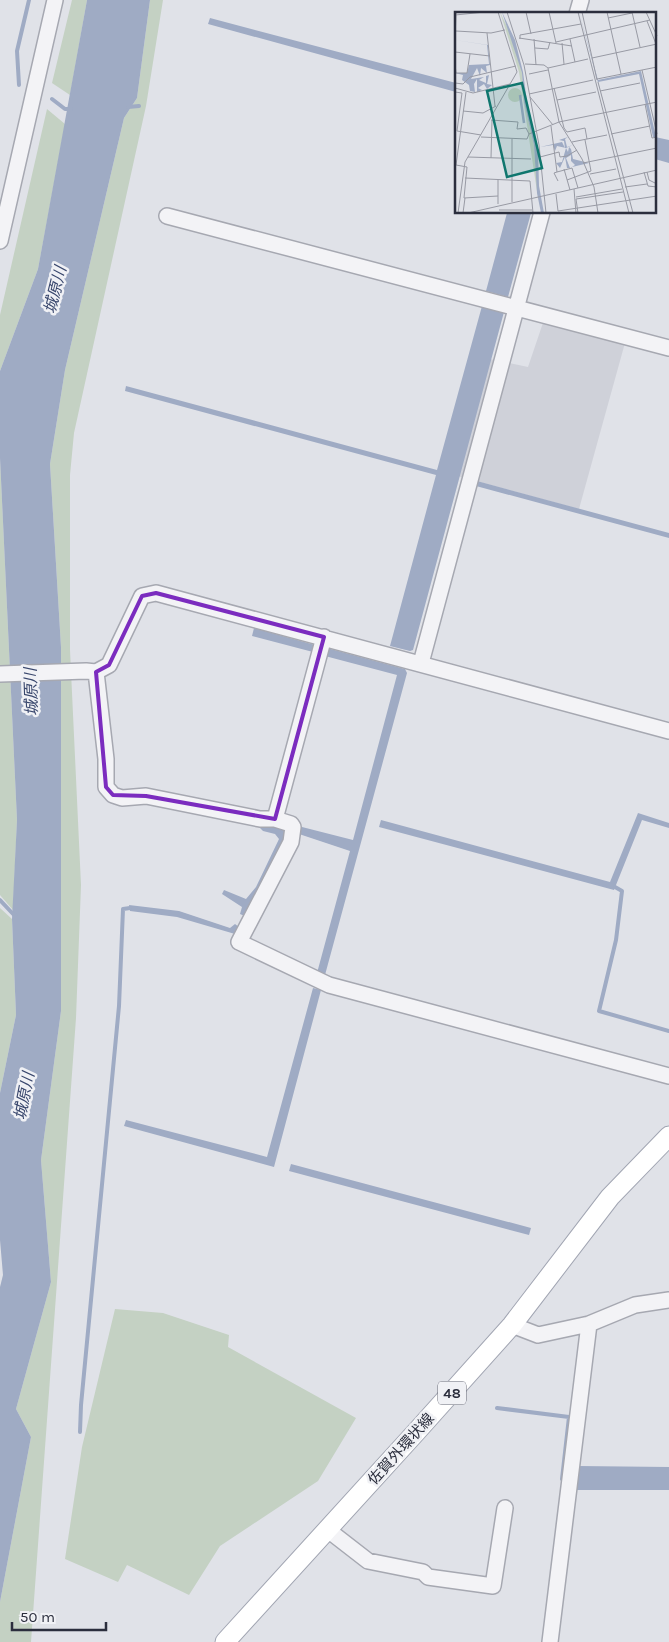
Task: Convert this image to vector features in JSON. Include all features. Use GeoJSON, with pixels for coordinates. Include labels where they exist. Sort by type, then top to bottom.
{"type":"FeatureCollection","features":[{"type":"Feature","properties":{"kind":"main road","name":"佐賀外環状線"},"geometry":{"type":"LineString","coordinates":[[225,1642],[512,1325],[610,1197],[669,1136]]}},
{"type":"Feature","properties":{"kind":"street"},"geometry":{"type":"LineString","coordinates":[[0,241],[19,165],[55,0]]}},
{"type":"Feature","properties":{"kind":"street"},"geometry":{"type":"LineString","coordinates":[[0,203],[19,165]]}},
{"type":"Feature","properties":{"kind":"street"},"geometry":{"type":"LineString","coordinates":[[421,663],[541,214]]}},
{"type":"Feature","properties":{"kind":"street"},"geometry":{"type":"LineString","coordinates":[[167,216],[669,348]]}},
{"type":"Feature","properties":{"kind":"street"},"geometry":{"type":"LineString","coordinates":[[0,674],[91,671],[109,665],[142,596],[156,593],[669,731]]}},
{"type":"Feature","properties":{"kind":"street"},"geometry":{"type":"LineString","coordinates":[[275,819],[324,637]]}},
{"type":"Feature","properties":{"kind":"street"},"geometry":{"type":"LineString","coordinates":[[91,671],[106,759],[106,787],[113,795],[122,798],[146,796],[260,819],[275,819],[291,824],[293,831],[291,842],[239,942],[329,985],[669,1076]]}},
{"type":"Feature","properties":{"kind":"street"},"geometry":{"type":"LineString","coordinates":[[512,1325],[538,1335],[589,1324],[635,1305],[669,1300]]}},
{"type":"Feature","properties":{"kind":"street"},"geometry":{"type":"LineString","coordinates":[[550,1642],[589,1324]]}},
{"type":"Feature","properties":{"kind":"street"},"geometry":{"type":"LineString","coordinates":[[328,1530],[368,1562],[423,1572],[428,1577],[493,1586],[505,1508]]}},
{"type":"Feature","properties":{"kind":"highlighted area"},"geometry":{"type":"Polygon","coordinates":[[[156,593],[324,637],[275,819],[146,796],[113,795],[106,787],[96,672],[109,665],[142,596],[156,593]]]}},
{"type":"Feature","properties":{"kind":"shaded area"},"geometry":{"type":"Polygon","coordinates":[[[547,311],[628,332],[579,509],[454,475],[485,358],[528,367],[547,311]]]}},
{"type":"Feature","properties":{"kind":"green space"},"geometry":{"type":"Polygon","coordinates":[[[72,0],[87,0],[70,95],[52,83],[72,0]]]}},
{"type":"Feature","properties":{"kind":"green space"},"geometry":{"type":"Polygon","coordinates":[[[150,0],[163,0],[146,106],[74,433],[70,475],[70,650],[81,885],[76,1018],[31,1642],[0,1642],[0,1602],[31,1437],[16,1409],[51,1282],[41,1160],[61,1011],[61,647],[50,464],[65,370],[124,118],[137,98],[150,0]]]}},
{"type":"Feature","properties":{"kind":"green space"},"geometry":{"type":"Polygon","coordinates":[[[47,109],[65,124],[38,269],[0,371],[0,315],[47,109]]]}},
{"type":"Feature","properties":{"kind":"green space"},"geometry":{"type":"Polygon","coordinates":[[[0,458],[17,820],[13,910],[0,895],[0,458]]]}},
{"type":"Feature","properties":{"kind":"green space"},"geometry":{"type":"Polygon","coordinates":[[[0,908],[12,919],[16,1015],[0,1093],[0,908]]]}},
{"type":"Feature","properties":{"kind":"green space"},"geometry":{"type":"Polygon","coordinates":[[[115,1309],[163,1313],[229,1335],[228,1347],[356,1418],[318,1481],[220,1546],[189,1595],[127,1565],[118,1582],[65,1559],[82,1447],[115,1309]]]}},
{"type":"Feature","properties":{"kind":"water","name":"城原川"},"geometry":{"type":"Polygon","coordinates":[[[87,0],[150,0],[137,98],[124,118],[65,370],[50,464],[61,647],[61,1011],[41,1160],[51,1282],[16,1409],[31,1437],[0,1602],[0,1287],[3,1275],[0,1240],[0,1093],[16,1015],[12,919],[17,820],[0,458],[0,371],[38,269],[87,0]]]}},
{"type":"Feature","properties":{"kind":"water"},"geometry":{"type":"Polygon","coordinates":[[[210,18],[455,83],[455,92],[208,24],[210,18]]]}},
{"type":"Feature","properties":{"kind":"water"},"geometry":{"type":"Polygon","coordinates":[[[656,137],[669,140],[669,163],[656,159],[656,137]]]}},
{"type":"Feature","properties":{"kind":"water"},"geometry":{"type":"Polygon","coordinates":[[[507,214],[531,214],[508,297],[486,291],[507,214]]]}},
{"type":"Feature","properties":{"kind":"water"},"geometry":{"type":"Polygon","coordinates":[[[482,306],[504,312],[413,650],[410,651],[390,646],[436,475],[125,391],[126,386],[437,470],[482,306]]]}},
{"type":"Feature","properties":{"kind":"water"},"geometry":{"type":"Polygon","coordinates":[[[477,481],[669,533],[669,538],[476,486],[477,481]]]}},
{"type":"Feature","properties":{"kind":"water"},"geometry":{"type":"Polygon","coordinates":[[[254,628],[315,645],[313,652],[252,636],[254,628]]]}},
{"type":"Feature","properties":{"kind":"water"},"geometry":{"type":"Polygon","coordinates":[[[327,648],[405,669],[407,673],[325,975],[317,973],[350,851],[299,834],[247,917],[240,914],[242,907],[222,894],[224,890],[246,899],[256,887],[279,839],[275,834],[263,831],[259,827],[263,823],[298,829],[302,827],[353,840],[397,675],[325,656],[327,648]]]}},
{"type":"Feature","properties":{"kind":"water"},"geometry":{"type":"Polygon","coordinates":[[[638,813],[669,823],[669,828],[642,820],[614,890],[379,827],[381,820],[610,882],[638,813]]]}},
{"type":"Feature","properties":{"kind":"water"},"geometry":{"type":"Polygon","coordinates":[[[129,905],[179,911],[230,928],[235,924],[239,927],[235,934],[177,917],[130,911],[129,905]]]}},
{"type":"Feature","properties":{"kind":"water"},"geometry":{"type":"Polygon","coordinates":[[[313,988],[321,990],[274,1167],[124,1126],[126,1120],[267,1157],[313,988]]]}},
{"type":"Feature","properties":{"kind":"water"},"geometry":{"type":"Polygon","coordinates":[[[291,1164],[531,1228],[529,1235],[289,1171],[291,1164]]]}},
{"type":"Feature","properties":{"kind":"water"},"geometry":{"type":"Polygon","coordinates":[[[578,1466],[669,1467],[669,1490],[576,1490],[578,1466]]]}},
{"type":"Feature","properties":{"kind":"waterway"},"geometry":{"type":"LineString","coordinates":[[19,85],[17,51],[29,0]]}},
{"type":"Feature","properties":{"kind":"waterway"},"geometry":{"type":"LineString","coordinates":[[52,99],[65,109],[71,109]]}},
{"type":"Feature","properties":{"kind":"waterway"},"geometry":{"type":"LineString","coordinates":[[128,107],[139,106]]}},
{"type":"Feature","properties":{"kind":"waterway"},"geometry":{"type":"LineString","coordinates":[[615,887],[622,891],[616,940],[599,1011],[669,1031]]}},
{"type":"Feature","properties":{"kind":"waterway"},"geometry":{"type":"LineString","coordinates":[[0,900],[16,915]]}},
{"type":"Feature","properties":{"kind":"waterway"},"geometry":{"type":"LineString","coordinates":[[80,1432],[119,1006],[123,909],[130,908]]}},
{"type":"Feature","properties":{"kind":"waterway"},"geometry":{"type":"LineString","coordinates":[[497,1408],[569,1417],[562,1479]]}}]}
